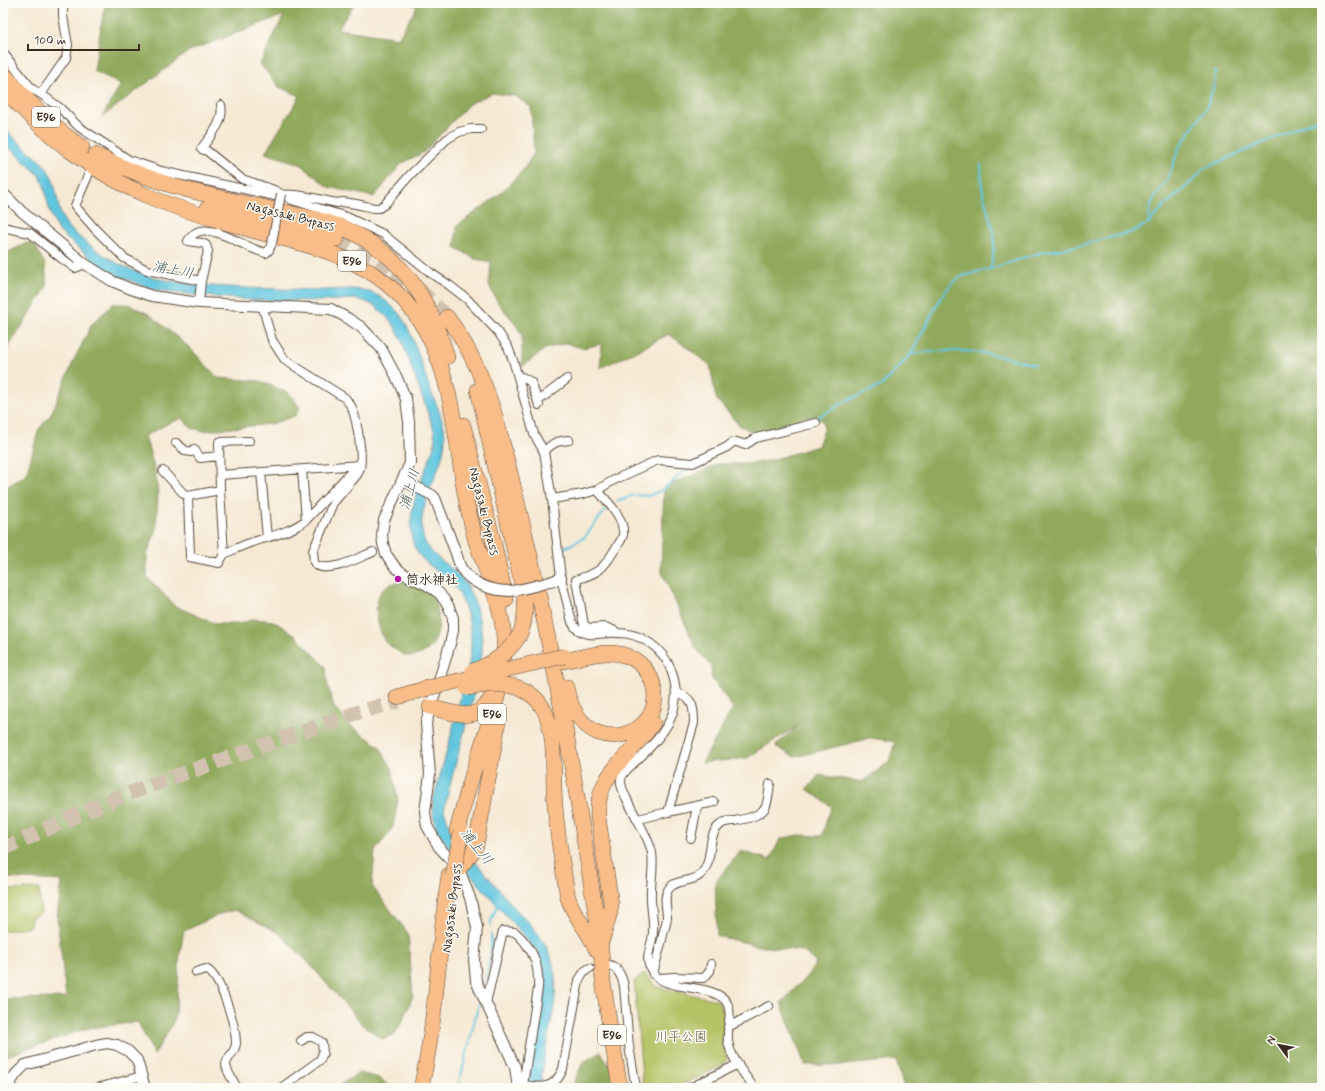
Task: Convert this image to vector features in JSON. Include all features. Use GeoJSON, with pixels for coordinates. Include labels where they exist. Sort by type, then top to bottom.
{"type":"FeatureCollection","features":[{"type":"Feature","properties":{"kind":"highway","name":"Nagasaki Bypass"},"geometry":{"type":"LineString","coordinates":[[3,73],[32,105],[51,123],[96,157],[138,181],[187,201],[214,209],[318,233],[337,239]]}},
{"type":"Feature","properties":{"kind":"highway","name":"Nagasaki Bypass"},"geometry":{"type":"LineString","coordinates":[[3,88],[44,131],[100,172],[150,197],[203,216],[344,258],[373,273],[391,286],[413,311],[432,344],[445,380],[456,432],[465,494],[478,548],[496,594],[500,610],[504,640],[504,658],[501,681],[469,786],[459,831],[439,1017],[432,1064],[426,1088]]}},
{"type":"Feature","properties":{"kind":"highway","name":"Nagasaki Bypass"},"geometry":{"type":"LineString","coordinates":[[96,157],[163,183],[339,226],[358,235],[381,250],[399,266],[416,287],[426,304],[434,319],[447,356],[463,426],[494,544],[508,612],[511,637],[507,679],[500,706],[459,831]]}},
{"type":"Feature","properties":{"kind":"highway","name":"Nagasaki Bypass"},"geometry":{"type":"LineString","coordinates":[[203,216],[274,231],[329,245],[367,262],[390,277]]}},
{"type":"Feature","properties":{"kind":"highway","name":"Nagasaki Bypass"},"geometry":{"type":"LineString","coordinates":[[446,317],[472,355],[484,384],[495,416],[525,535],[556,677],[572,768],[620,1088]]}},
{"type":"Feature","properties":{"kind":"highway","name":"Nagasaki Bypass"},"geometry":{"type":"LineString","coordinates":[[448,334],[464,358],[478,390],[504,472],[552,677],[568,770],[575,826],[599,948]]}},
{"type":"Feature","properties":{"kind":"highway"},"geometry":{"type":"LineString","coordinates":[[472,355],[490,384],[506,426],[532,534],[568,698],[572,707],[576,715],[588,727],[603,735],[618,736],[635,730],[643,724],[648,717],[654,701],[654,686],[649,674],[641,664],[625,656],[609,653],[564,658]]}},
{"type":"Feature","properties":{"kind":"highway"},"geometry":{"type":"LineString","coordinates":[[429,696],[486,665],[504,653],[520,636],[524,626],[524,593],[478,390]]}},
{"type":"Feature","properties":{"kind":"highway"},"geometry":{"type":"LineString","coordinates":[[429,696],[449,712],[464,715],[476,713],[486,707],[494,694],[498,680],[504,640]]}},
{"type":"Feature","properties":{"kind":"highway"},"geometry":{"type":"LineString","coordinates":[[429,696],[597,648],[617,647],[631,650],[652,664],[658,676],[662,690],[661,705],[656,718],[647,732],[615,767],[605,783],[597,810],[611,904],[599,948]]}},
{"type":"Feature","properties":{"kind":"highway"},"geometry":{"type":"LineString","coordinates":[[398,699],[429,696],[492,684],[513,686],[524,690],[534,697],[542,706],[547,717],[552,745],[555,806],[568,898],[573,910],[599,948]]}},
{"type":"Feature","properties":{"kind":"highway"},"geometry":{"type":"LineString","coordinates":[[455,871],[473,851],[476,845],[494,748],[500,706]]}},
{"type":"Feature","properties":{"kind":"highway","name":"Nagasaki Bypass"},"geometry":{"type":"LineString","coordinates":[[421,1088],[427,1063],[445,902],[455,871]]}},
{"type":"Feature","properties":{"kind":"street"},"geometry":{"type":"LineString","coordinates":[[41,94],[66,58],[68,45],[63,3]]}},
{"type":"Feature","properties":{"kind":"street"},"geometry":{"type":"LineString","coordinates":[[3,53],[32,89],[60,108],[80,127],[129,160],[161,171],[275,196],[281,194],[379,208],[385,204],[410,175],[447,140],[459,132],[471,128],[481,129]]}},
{"type":"Feature","properties":{"kind":"street"},"geometry":{"type":"LineString","coordinates":[[221,105],[222,116],[201,149],[207,151],[242,179],[274,190],[292,200],[347,217],[383,234],[432,274],[467,299],[498,332],[511,353],[534,434],[544,452],[552,499],[561,578],[572,622],[581,632],[590,634],[618,633],[639,636],[659,651],[670,667],[674,677],[676,694],[675,708],[671,719],[662,734],[651,747],[623,773],[621,777],[623,792],[648,838],[652,853],[651,894],[654,924],[648,961],[656,976],[664,982],[716,994],[728,1004],[730,1013],[728,1043],[730,1050],[754,1088]]}},
{"type":"Feature","properties":{"kind":"street"},"geometry":{"type":"LineString","coordinates":[[96,157],[104,143]]}},
{"type":"Feature","properties":{"kind":"street"},"geometry":{"type":"LineString","coordinates":[[90,171],[75,206],[95,229],[124,258],[146,270],[201,281]]}},
{"type":"Feature","properties":{"kind":"street"},"geometry":{"type":"LineString","coordinates":[[3,193],[21,211],[85,264],[112,281],[131,289],[152,296],[331,309],[361,327],[380,348],[406,398],[409,422],[410,463],[407,482],[384,520],[382,534],[386,554],[395,567],[404,574],[439,592],[448,605],[453,618],[453,631],[450,644],[429,696],[426,723],[430,774],[425,812],[427,826],[470,898],[477,927],[474,960],[476,981],[515,1067],[519,1086]]}},
{"type":"Feature","properties":{"kind":"street"},"geometry":{"type":"LineString","coordinates":[[199,300],[201,281],[208,251],[206,245],[202,243],[188,241],[194,234],[200,231],[216,232],[257,251],[266,253],[272,243],[281,194]]}},
{"type":"Feature","properties":{"kind":"street"},"geometry":{"type":"LineString","coordinates":[[3,227],[30,233],[75,268],[85,264]]}},
{"type":"Feature","properties":{"kind":"street"},"geometry":{"type":"LineString","coordinates":[[262,305],[272,340],[285,360],[345,398],[352,407],[357,428],[361,460],[360,466],[356,475],[334,503],[313,551],[314,562],[316,566],[330,568],[373,552]]}},
{"type":"Feature","properties":{"kind":"street"},"geometry":{"type":"LineString","coordinates":[[519,378],[522,377],[531,382],[539,403],[567,379]]}},
{"type":"Feature","properties":{"kind":"street"},"geometry":{"type":"LineString","coordinates":[[552,499],[597,490],[616,479],[658,460],[693,463],[733,442],[745,445],[756,438],[816,423]]}},
{"type":"Feature","properties":{"kind":"street"},"geometry":{"type":"LineString","coordinates":[[544,452],[558,441],[569,440]]}},
{"type":"Feature","properties":{"kind":"street"},"geometry":{"type":"LineString","coordinates":[[188,496],[190,557],[219,564],[224,554],[219,442],[249,442]]}},
{"type":"Feature","properties":{"kind":"street"},"geometry":{"type":"LineString","coordinates":[[176,443],[186,451],[191,452],[194,449],[200,458],[219,456]]}},
{"type":"Feature","properties":{"kind":"street"},"geometry":{"type":"LineString","coordinates":[[220,475],[360,466]]}},
{"type":"Feature","properties":{"kind":"street"},"geometry":{"type":"LineString","coordinates":[[224,554],[301,524],[350,472],[360,466]]}},
{"type":"Feature","properties":{"kind":"street"},"geometry":{"type":"LineString","coordinates":[[302,470],[306,520]]}},
{"type":"Feature","properties":{"kind":"street"},"geometry":{"type":"LineString","coordinates":[[162,471],[184,494],[188,496],[220,490]]}},
{"type":"Feature","properties":{"kind":"street"},"geometry":{"type":"LineString","coordinates":[[261,472],[267,538]]}},
{"type":"Feature","properties":{"kind":"street"},"geometry":{"type":"LineString","coordinates":[[407,482],[435,498],[461,567],[477,584],[488,588],[511,591],[561,578]]}},
{"type":"Feature","properties":{"kind":"street"},"geometry":{"type":"LineString","coordinates":[[597,490],[613,508],[619,518],[623,535],[604,566],[593,574],[576,580],[584,625],[590,628],[605,627],[618,633]]}},
{"type":"Feature","properties":{"kind":"street"},"geometry":{"type":"LineString","coordinates":[[668,812],[694,723],[692,705],[688,698],[676,694]]}},
{"type":"Feature","properties":{"kind":"street"},"geometry":{"type":"LineString","coordinates":[[656,976],[667,917],[666,892],[673,885],[700,876],[708,863],[712,837],[716,829],[724,822],[746,819],[757,814],[765,807],[770,784]]}},
{"type":"Feature","properties":{"kind":"street"},"geometry":{"type":"LineString","coordinates":[[638,819],[714,802]]}},
{"type":"Feature","properties":{"kind":"street"},"geometry":{"type":"LineString","coordinates":[[691,838],[697,806]]}},
{"type":"Feature","properties":{"kind":"street"},"geometry":{"type":"LineString","coordinates":[[486,1003],[503,932],[515,932],[526,944],[533,958],[539,976],[519,1086]]}},
{"type":"Feature","properties":{"kind":"street"},"geometry":{"type":"LineString","coordinates":[[656,976],[704,978],[710,971],[711,964]]}},
{"type":"Feature","properties":{"kind":"street"},"geometry":{"type":"LineString","coordinates":[[609,965],[616,970],[622,979],[624,986],[629,1046],[636,1088]]}},
{"type":"Feature","properties":{"kind":"street"},"geometry":{"type":"LineString","coordinates":[[519,1086],[546,1088],[558,1080],[563,1069],[579,980],[585,971],[590,968]]}},
{"type":"Feature","properties":{"kind":"street"},"geometry":{"type":"LineString","coordinates":[[196,972],[206,969],[209,971],[230,1010],[236,1043],[235,1049],[227,1061],[226,1066],[237,1088]]}},
{"type":"Feature","properties":{"kind":"street"},"geometry":{"type":"LineString","coordinates":[[728,1027],[769,1006]]}},
{"type":"Feature","properties":{"kind":"street"},"geometry":{"type":"LineString","coordinates":[[281,1088],[320,1060],[323,1052],[322,1043],[320,1040],[313,1036],[301,1041]]}},
{"type":"Feature","properties":{"kind":"street"},"geometry":{"type":"LineString","coordinates":[[7,1088],[16,1074],[26,1065],[107,1043],[117,1045],[128,1051],[137,1060],[145,1088]]}},
{"type":"Feature","properties":{"kind":"street"},"geometry":{"type":"LineString","coordinates":[[690,1088],[738,1064]]}},
{"type":"Feature","properties":{"kind":"street"},"geometry":{"type":"LineString","coordinates":[[100,1088],[142,1076]]}},
{"type":"Feature","properties":{"kind":"green space"},"geometry":{"type":"Polygon","coordinates":[[[106,3],[355,3],[338,29],[398,38],[417,7],[410,3],[1322,3],[1322,1088],[904,1088],[896,1060],[844,1065],[805,1065],[781,1003],[807,976],[816,963],[803,951],[759,946],[717,936],[715,882],[741,851],[770,860],[780,839],[798,835],[822,836],[832,807],[807,789],[819,775],[862,782],[889,762],[895,742],[871,738],[795,757],[775,746],[799,725],[747,758],[702,763],[733,708],[712,679],[711,666],[696,648],[661,570],[664,487],[718,464],[747,464],[772,460],[818,446],[824,429],[823,421],[815,417],[802,418],[788,427],[757,434],[739,425],[716,399],[710,365],[669,334],[600,368],[602,344],[582,348],[566,343],[545,349],[522,367],[522,335],[514,322],[498,303],[489,285],[491,262],[475,259],[455,247],[457,226],[500,194],[523,170],[534,153],[531,107],[515,96],[492,93],[469,104],[424,152],[401,164],[374,197],[328,187],[300,164],[265,153],[300,96],[279,87],[260,64],[284,15],[189,51],[102,117],[121,84],[94,71],[106,3]]]}},
{"type":"Feature","properties":{"kind":"green space"},"geometry":{"type":"Polygon","coordinates":[[[27,243],[34,244],[45,264],[47,287],[9,346],[3,361],[3,261],[8,252],[27,243]]]}},
{"type":"Feature","properties":{"kind":"green space"},"geometry":{"type":"Polygon","coordinates":[[[113,304],[128,304],[149,314],[189,347],[218,378],[260,381],[289,393],[300,408],[295,416],[271,424],[204,431],[191,428],[182,418],[145,436],[155,471],[158,493],[156,531],[147,555],[147,577],[175,606],[216,624],[238,624],[255,619],[273,621],[294,634],[326,667],[327,682],[334,707],[352,727],[379,746],[392,768],[398,800],[393,827],[375,851],[372,886],[408,933],[413,996],[402,1022],[394,1035],[382,1039],[364,1026],[306,960],[279,933],[235,910],[220,914],[184,931],[180,952],[174,1021],[154,1055],[138,1022],[89,1028],[3,1057],[3,999],[66,998],[57,916],[62,881],[3,878],[3,855],[6,853],[5,846],[3,846],[3,489],[26,475],[39,429],[51,414],[74,360],[92,324],[113,304]]]}},
{"type":"Feature","properties":{"kind":"green space"},"geometry":{"type":"Polygon","coordinates":[[[401,582],[424,586],[430,590],[433,593],[437,607],[438,633],[436,639],[429,649],[414,656],[402,654],[385,642],[377,620],[376,612],[378,597],[382,590],[388,585],[401,582]]]}},
{"type":"Feature","properties":{"kind":"green space"},"geometry":{"type":"Polygon","coordinates":[[[39,889],[41,913],[32,917],[29,927],[3,931],[3,890],[39,889]]]}},
{"type":"Feature","properties":{"kind":"green space","name":"川平公園"},"geometry":{"type":"Polygon","coordinates":[[[645,973],[657,987],[717,1000],[725,1014],[723,1041],[729,1056],[722,1066],[675,1088],[643,1088],[634,981],[645,973]]]}},
{"type":"Feature","properties":{"kind":"green space"},"geometry":{"type":"Polygon","coordinates":[[[601,1052],[623,1088],[547,1088],[573,1084],[583,1062],[601,1052]]]}},
{"type":"Feature","properties":{"kind":"green space"},"geometry":{"type":"Polygon","coordinates":[[[359,1073],[379,1078],[392,1088],[338,1088],[338,1086],[359,1073]]]}},
{"type":"Feature","properties":{"kind":"water"},"geometry":{"type":"Polygon","coordinates":[[[3,127],[45,166],[54,183],[59,208],[64,220],[74,233],[107,257],[121,265],[134,271],[160,279],[201,285],[262,289],[357,289],[380,297],[397,311],[405,322],[416,347],[444,427],[445,440],[443,453],[429,491],[422,517],[424,540],[428,548],[463,580],[468,588],[477,611],[482,636],[479,676],[444,810],[450,828],[473,859],[520,914],[534,928],[552,960],[555,973],[555,1000],[540,1088],[527,1088],[542,1007],[544,987],[544,973],[538,952],[463,866],[441,837],[435,824],[433,811],[434,796],[469,661],[471,650],[471,632],[464,605],[459,593],[448,580],[420,556],[412,539],[411,520],[414,501],[435,441],[434,430],[402,341],[395,327],[375,306],[364,301],[353,299],[324,301],[250,300],[196,295],[158,290],[117,275],[91,261],[91,258],[57,229],[49,209],[44,185],[38,174],[3,142],[3,127]]]}},
{"type":"Feature","properties":{"kind":"waterway"},"geometry":{"type":"LineString","coordinates":[[1149,222],[1150,206],[1155,196],[1167,181],[1179,148],[1207,107],[1214,85],[1215,71]]}},
{"type":"Feature","properties":{"kind":"waterway"},"geometry":{"type":"LineString","coordinates":[[813,420],[850,399],[881,386],[911,354],[940,299],[951,284],[962,276],[990,269],[1039,253],[1077,246],[1132,232],[1149,223],[1164,206],[1196,178],[1203,169],[1322,117]]}},
{"type":"Feature","properties":{"kind":"waterway"},"geometry":{"type":"LineString","coordinates":[[981,165],[984,198],[994,236],[993,257],[990,269]]}},
{"type":"Feature","properties":{"kind":"waterway"},"geometry":{"type":"LineString","coordinates":[[912,354],[943,351],[971,352],[999,356],[1035,365]]}},
{"type":"Feature","properties":{"kind":"waterway"},"geometry":{"type":"LineString","coordinates":[[617,502],[633,495],[647,496],[658,492],[665,488],[682,473],[695,466]]}},
{"type":"Feature","properties":{"kind":"waterway"},"geometry":{"type":"LineString","coordinates":[[562,549],[585,537],[606,509]]}},
{"type":"Feature","properties":{"kind":"waterway"},"geometry":{"type":"LineString","coordinates":[[491,926],[491,921],[498,904]]}},
{"type":"Feature","properties":{"kind":"waterway"},"geometry":{"type":"LineString","coordinates":[[484,984],[491,954],[491,933]]}},
{"type":"Feature","properties":{"kind":"waterway"},"geometry":{"type":"LineString","coordinates":[[458,1088],[479,1003]]}},
{"type":"Feature","properties":{"kind":"tunnel"},"geometry":{"type":"LineString","coordinates":[[337,239],[373,257],[400,274]]}},
{"type":"Feature","properties":{"kind":"tunnel"},"geometry":{"type":"LineString","coordinates":[[390,277],[423,306],[448,334]]}},
{"type":"Feature","properties":{"kind":"tunnel"},"geometry":{"type":"LineString","coordinates":[[419,289],[447,317]]}},
{"type":"Feature","properties":{"kind":"tunnel"},"geometry":{"type":"LineString","coordinates":[[3,849],[97,806],[151,785],[356,713],[398,701]]}},
{"type":"Feature","properties":{"kind":"place","name":"筒水神社"},"geometry":{"type":"Point","coordinates":[398,579]}},
{"type":"Feature","properties":{"kind":"water label","name":"浦上川"},"geometry":{"type":"Point","coordinates":[173,269]}},
{"type":"Feature","properties":{"kind":"water label","name":"浦上川"},"geometry":{"type":"Point","coordinates":[409,489]}},
{"type":"Feature","properties":{"kind":"water label","name":"浦上川"},"geometry":{"type":"Point","coordinates":[477,846]}}]}
